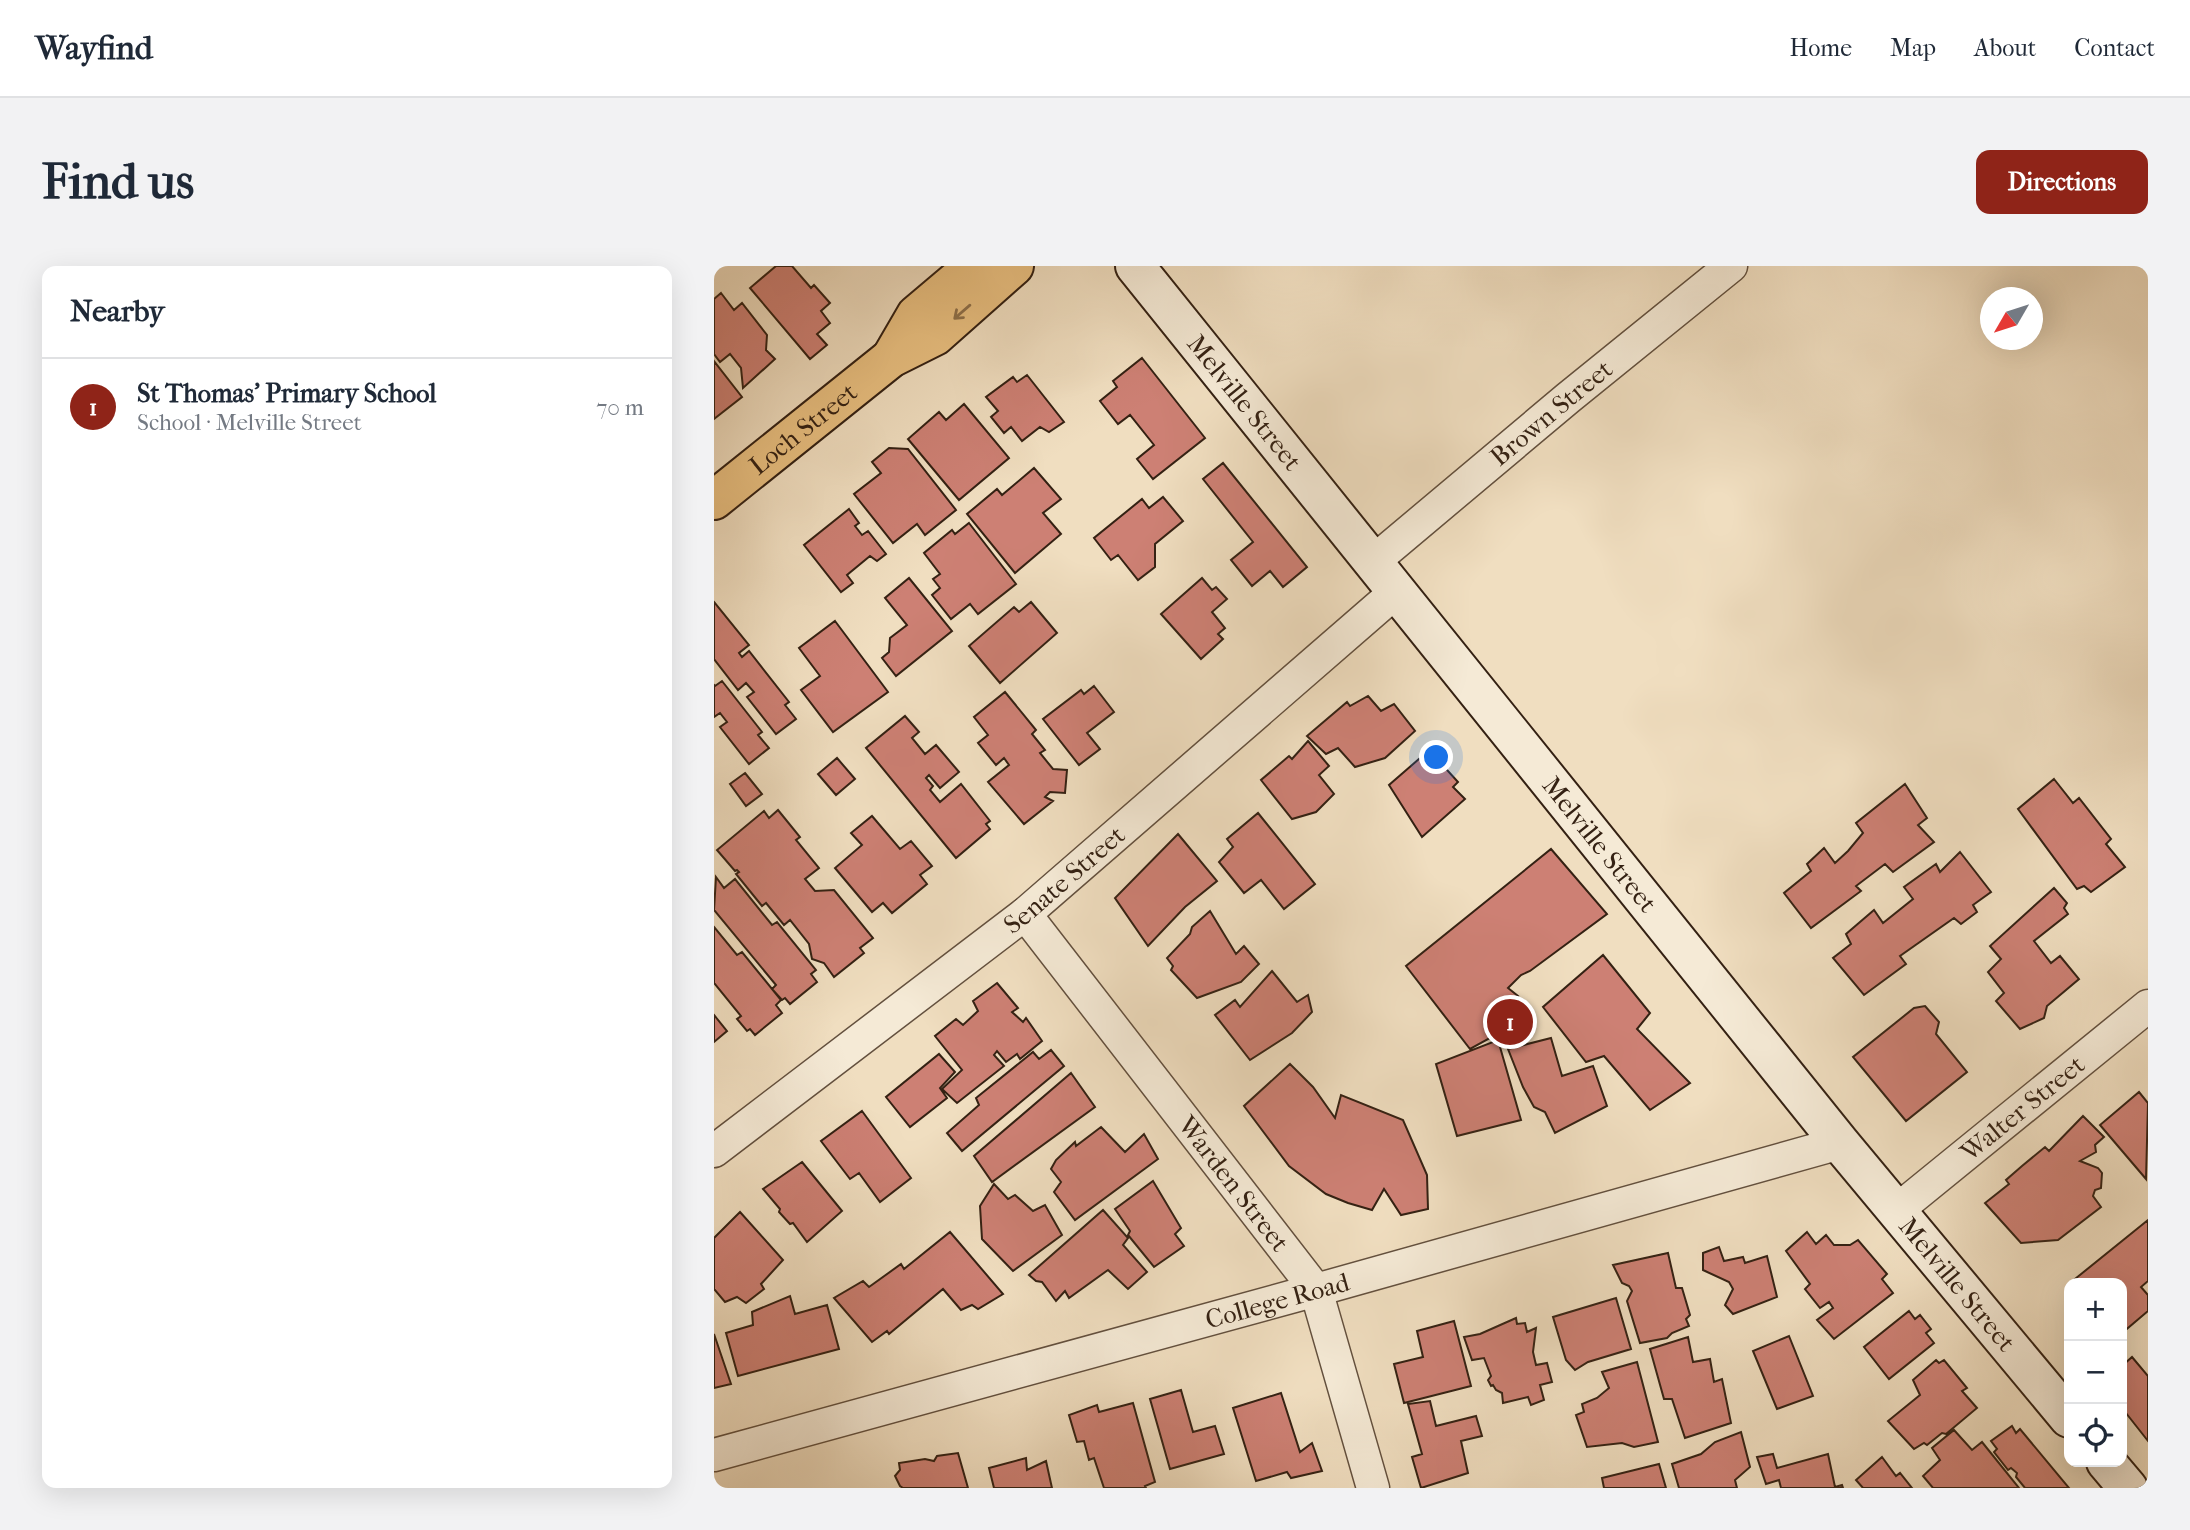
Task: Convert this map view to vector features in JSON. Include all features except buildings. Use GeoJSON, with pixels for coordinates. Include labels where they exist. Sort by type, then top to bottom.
{"type":"FeatureCollection","features":[{"type":"Feature","properties":{"kind":"main road","name":"Loch Street"},"geometry":{"type":"LineString","coordinates":[[891,358],[916,315],[974,266]]}},
{"type":"Feature","properties":{"kind":"main road","name":"Loch Street"},"geometry":{"type":"LineString","coordinates":[[714,499],[891,358],[935,336],[1014,266]]}},
{"type":"Feature","properties":{"kind":"street","name":"Melville Street"},"geometry":{"type":"LineString","coordinates":[[1135,266],[1840,1143],[2064,1412]]}},
{"type":"Feature","properties":{"kind":"street","name":"Brown Street"},"geometry":{"type":"LineString","coordinates":[[1374,561],[1731,266]]}},
{"type":"Feature","properties":{"kind":"street","name":"Senate Street"},"geometry":{"type":"LineString","coordinates":[[714,1151],[1024,914],[1398,590]]}},
{"type":"Feature","properties":{"kind":"street","name":"Warden Street"},"geometry":{"type":"LineString","coordinates":[[1024,914],[1316,1290],[1373,1488]]}},
{"type":"Feature","properties":{"kind":"street","name":"Walter Street"},"geometry":{"type":"LineString","coordinates":[[1896,1211],[2148,1006]]}},
{"type":"Feature","properties":{"kind":"street","name":"College Road"},"geometry":{"type":"LineString","coordinates":[[714,1455],[1840,1143]]}},
{"type":"Feature","properties":{"kind":"street"},"geometry":{"type":"LineString","coordinates":[[2110,1467],[2128,1488]]}},
{"type":"Feature","properties":{"kind":"place","name":"St Thomas' Primary School"},"geometry":{"type":"Point","coordinates":[1510,1022]}}]}
